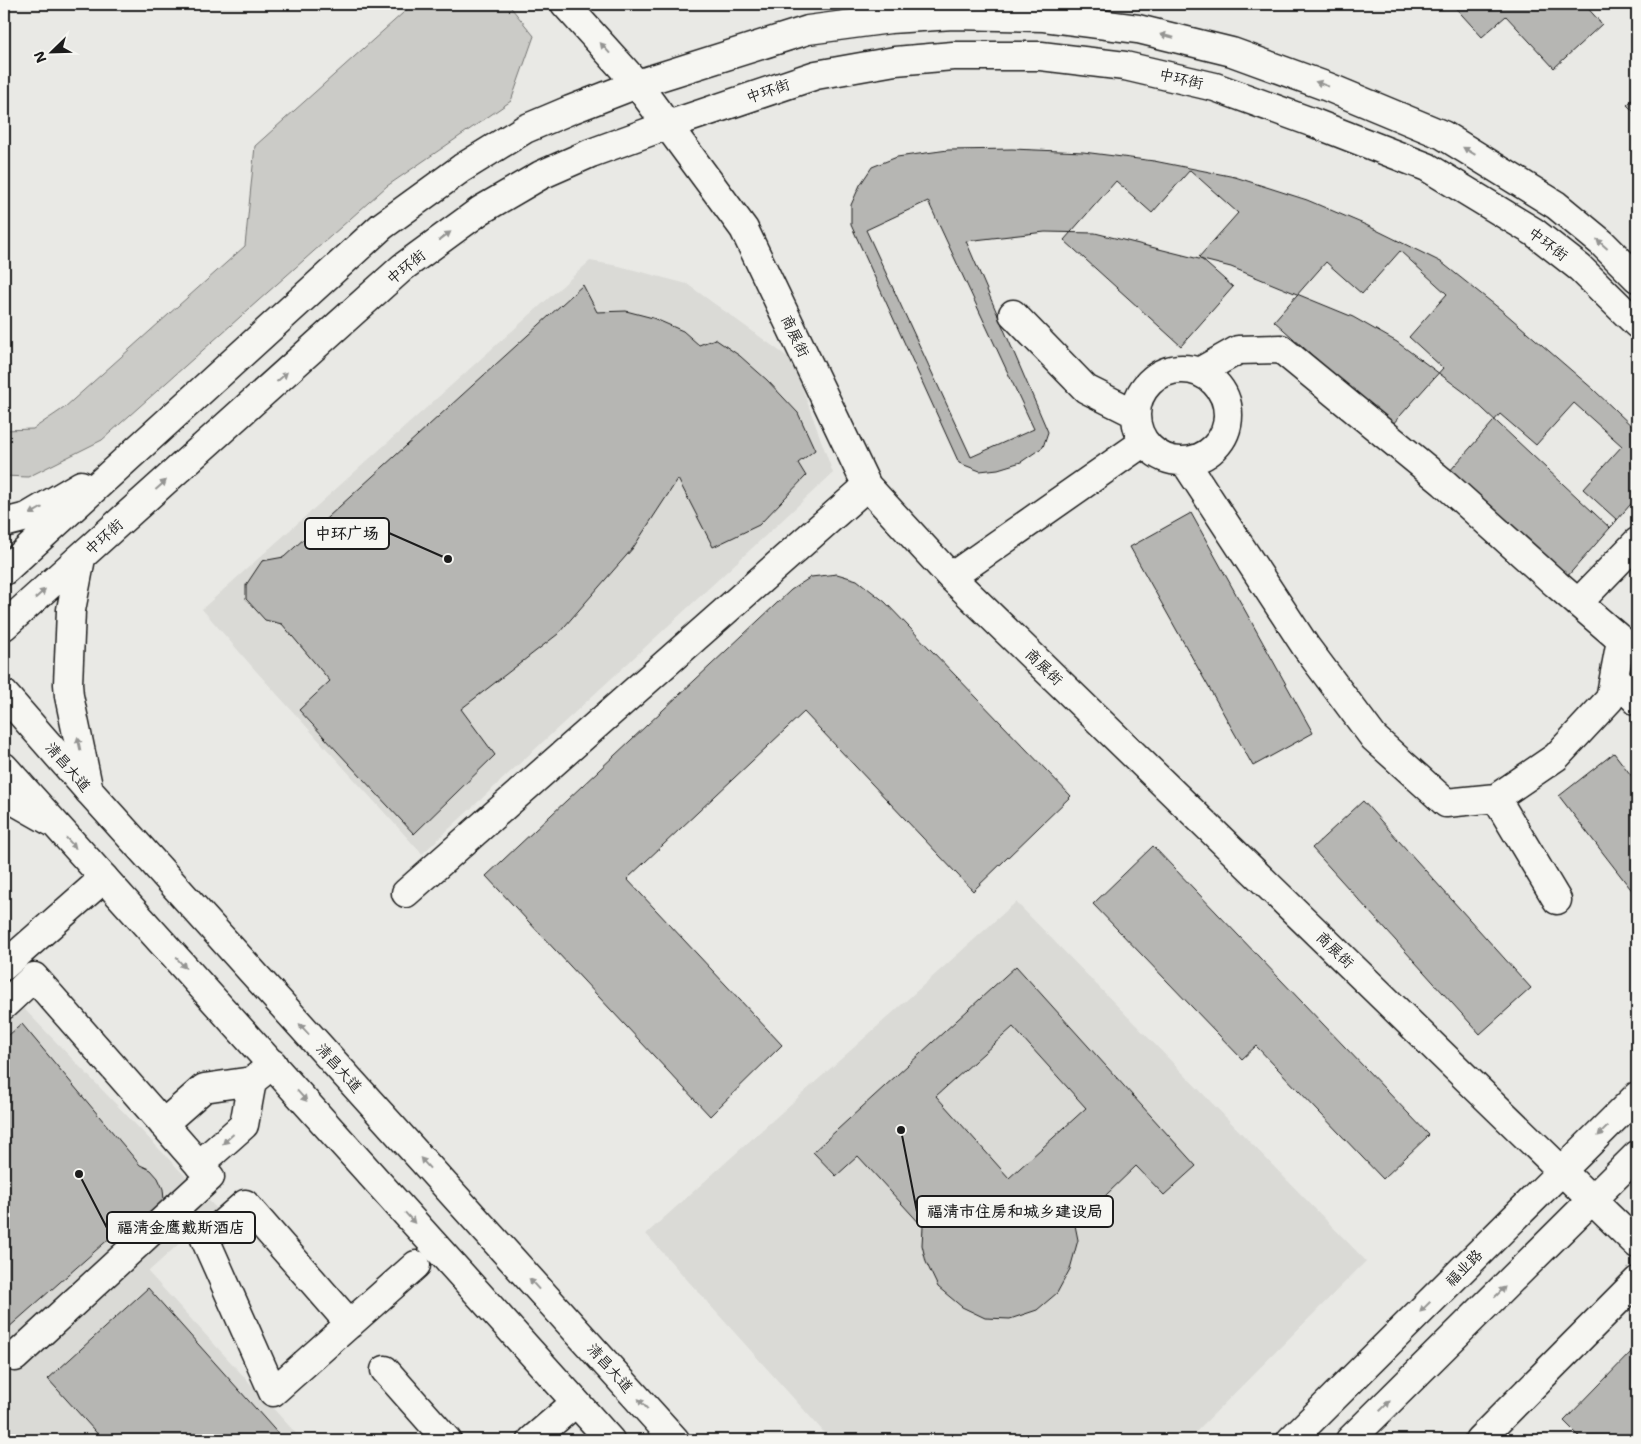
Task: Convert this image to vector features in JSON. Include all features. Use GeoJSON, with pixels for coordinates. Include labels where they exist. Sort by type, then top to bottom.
{"type":"FeatureCollection","features":[{"type":"Feature","properties":{"kind":"street","name":"商展街"},"geometry":{"type":"LineString","coordinates":[[565,4],[638,84],[744,229],[867,486],[951,577],[1637,1244]]}},
{"type":"Feature","properties":{"kind":"street"},"geometry":{"type":"LineString","coordinates":[[4,571],[382,226],[462,168],[525,130],[638,84],[808,30],[890,19],[953,15],[1044,17],[1138,29],[1232,52],[1328,87],[1442,135],[1556,205],[1602,244],[1637,278]]}},
{"type":"Feature","properties":{"kind":"street","name":"中环街"},"geometry":{"type":"LineString","coordinates":[[4,626],[403,267],[480,210],[541,175],[592,153],[816,75],[895,61],[953,56],[1041,56],[1125,66],[1215,87],[1323,126],[1427,167],[1534,232],[1580,268],[1637,324]]}},
{"type":"Feature","properties":{"kind":"street"},"geometry":{"type":"LineString","coordinates":[[1013,314],[1086,389],[1136,414]]}},
{"type":"Feature","properties":{"kind":"street"},"geometry":{"type":"LineString","coordinates":[[1185,462],[1306,647],[1374,738],[1446,803],[1496,798],[1556,757],[1610,699],[1621,640],[1444,483],[1281,349],[1238,350],[1199,372]]}},
{"type":"Feature","properties":{"kind":"street"},"geometry":{"type":"LineString","coordinates":[[1185,369],[1199,372],[1212,380],[1222,391],[1227,405],[1228,421],[1223,436],[1214,449],[1201,458],[1185,462],[1170,460],[1155,453],[1144,442],[1138,428],[1136,414],[1138,399],[1146,386],[1157,376],[1170,370],[1185,369]]}},
{"type":"Feature","properties":{"kind":"street"},"geometry":{"type":"LineString","coordinates":[[951,577],[1144,442]]}},
{"type":"Feature","properties":{"kind":"street"},"geometry":{"type":"LineString","coordinates":[[4,523],[26,517],[124,461]]}},
{"type":"Feature","properties":{"kind":"street"},"geometry":{"type":"LineString","coordinates":[[406,893],[867,486]]}},
{"type":"Feature","properties":{"kind":"street"},"geometry":{"type":"LineString","coordinates":[[1578,603],[1637,542]]}},
{"type":"Feature","properties":{"kind":"street"},"geometry":{"type":"LineString","coordinates":[[81,558],[71,610],[68,684],[89,791]]}},
{"type":"Feature","properties":{"kind":"street"},"geometry":{"type":"LineString","coordinates":[[1614,677],[1637,701]]}},
{"type":"Feature","properties":{"kind":"street","name":"清昌大道"},"geometry":{"type":"LineString","coordinates":[[4,694],[89,791],[675,1440]]}},
{"type":"Feature","properties":{"kind":"street"},"geometry":{"type":"LineString","coordinates":[[4,767],[104,878],[262,1072],[610,1440]]}},
{"type":"Feature","properties":{"kind":"street"},"geometry":{"type":"LineString","coordinates":[[4,795],[53,822]]}},
{"type":"Feature","properties":{"kind":"street"},"geometry":{"type":"LineString","coordinates":[[1496,798],[1557,900]]}},
{"type":"Feature","properties":{"kind":"street"},"geometry":{"type":"LineString","coordinates":[[4,966],[104,878]]}},
{"type":"Feature","properties":{"kind":"street"},"geometry":{"type":"LineString","coordinates":[[4,1005],[34,977],[210,1177],[15,1357]]}},
{"type":"Feature","properties":{"kind":"street"},"geometry":{"type":"LineString","coordinates":[[164,1124],[204,1088],[262,1072]]}},
{"type":"Feature","properties":{"kind":"street"},"geometry":{"type":"LineString","coordinates":[[199,1165],[244,1125],[262,1072]]}},
{"type":"Feature","properties":{"kind":"street","name":"福业路"},"geometry":{"type":"LineString","coordinates":[[1291,1440],[1637,1096]]}},
{"type":"Feature","properties":{"kind":"street"},"geometry":{"type":"LineString","coordinates":[[1350,1440],[1637,1155]]}},
{"type":"Feature","properties":{"kind":"street"},"geometry":{"type":"LineString","coordinates":[[350,1324],[245,1204],[205,1239],[273,1392],[416,1266]]}},
{"type":"Feature","properties":{"kind":"street"},"geometry":{"type":"LineString","coordinates":[[1479,1440],[1637,1281]]}},
{"type":"Feature","properties":{"kind":"street"},"geometry":{"type":"LineString","coordinates":[[385,1370],[447,1440]]}},
{"type":"Feature","properties":{"kind":"street"},"geometry":{"type":"LineString","coordinates":[[532,1440],[575,1403]]}},
{"type":"Feature","properties":{"kind":"shaded area"},"geometry":{"type":"Polygon","coordinates":[[[413,4],[508,4],[534,36],[511,101],[387,186],[102,440],[28,477],[4,476],[4,430],[33,429],[64,408],[245,246],[255,146],[413,4]]]}},
{"type":"Feature","properties":{"kind":"shaded area"},"geometry":{"type":"Polygon","coordinates":[[[590,261],[619,266],[687,284],[792,360],[833,473],[422,854],[202,609],[590,261]]]}},
{"type":"Feature","properties":{"kind":"shaded area"},"geometry":{"type":"Polygon","coordinates":[[[1016,902],[1366,1261],[1188,1440],[831,1440],[646,1234],[1016,902]]]}},
{"type":"Feature","properties":{"kind":"shaded area"},"geometry":{"type":"Polygon","coordinates":[[[4,988],[217,1209],[148,1272],[302,1440],[4,1440],[4,988]]]}},
{"type":"Feature","properties":{"kind":"building"},"geometry":{"type":"Polygon","coordinates":[[[1452,4],[1584,4],[1602,24],[1554,68],[1506,16],[1482,37],[1452,4]]]}},
{"type":"Feature","properties":{"kind":"building"},"geometry":{"type":"Polygon","coordinates":[[[1637,95],[1637,115],[1627,105],[1637,95]]]}},
{"type":"Feature","properties":{"kind":"building"},"geometry":{"type":"Polygon","coordinates":[[[1012,149],[1083,152],[1154,161],[1235,177],[1307,200],[1366,225],[1441,262],[1505,313],[1594,390],[1637,431],[1637,497],[1610,528],[1468,395],[1397,342],[1353,317],[1231,267],[1095,233],[1045,232],[966,241],[1048,432],[1043,447],[1021,462],[998,469],[980,471],[959,463],[851,225],[851,205],[860,185],[872,167],[897,157],[948,150],[1012,149]]]}},
{"type":"Feature","properties":{"kind":"building"},"geometry":{"type":"Polygon","coordinates":[[[1190,170],[1238,213],[1199,257],[1233,287],[1181,346],[1064,240],[1116,181],[1152,213],[1190,170]]]}},
{"type":"Feature","properties":{"kind":"building"},"geometry":{"type":"Polygon","coordinates":[[[928,201],[1034,429],[971,457],[866,230],[928,201]]]}},
{"type":"Feature","properties":{"kind":"building"},"geometry":{"type":"Polygon","coordinates":[[[1400,251],[1447,294],[1409,337],[1443,368],[1391,426],[1274,321],[1326,262],[1362,294],[1400,251]]]}},
{"type":"Feature","properties":{"kind":"building"},"geometry":{"type":"Polygon","coordinates":[[[583,285],[597,312],[626,311],[653,318],[683,331],[699,345],[715,339],[740,356],[767,380],[798,413],[815,450],[798,463],[806,476],[759,525],[713,547],[678,479],[633,548],[558,634],[461,709],[495,755],[414,834],[299,710],[330,681],[282,624],[265,620],[246,599],[246,585],[262,561],[284,557],[583,285]]]}},
{"type":"Feature","properties":{"kind":"building"},"geometry":{"type":"Polygon","coordinates":[[[1574,403],[1622,446],[1583,489],[1617,520],[1566,578],[1449,472],[1500,414],[1536,445],[1574,403]]]}},
{"type":"Feature","properties":{"kind":"building"},"geometry":{"type":"Polygon","coordinates":[[[1191,513],[1313,733],[1253,766],[1130,547],[1191,513]]]}},
{"type":"Feature","properties":{"kind":"building"},"geometry":{"type":"Polygon","coordinates":[[[837,574],[857,580],[885,602],[1071,796],[973,891],[804,712],[627,879],[782,1045],[710,1116],[486,876],[791,590],[811,577],[837,574]]]}},
{"type":"Feature","properties":{"kind":"building"},"geometry":{"type":"Polygon","coordinates":[[[1614,753],[1637,783],[1637,897],[1559,796],[1614,753]]]}},
{"type":"Feature","properties":{"kind":"building"},"geometry":{"type":"Polygon","coordinates":[[[1363,801],[1531,988],[1480,1034],[1312,848],[1363,801]]]}},
{"type":"Feature","properties":{"kind":"building"},"geometry":{"type":"Polygon","coordinates":[[[1153,846],[1429,1135],[1383,1179],[1256,1046],[1242,1059],[1093,904],[1153,846]]]}},
{"type":"Feature","properties":{"kind":"building"},"geometry":{"type":"Polygon","coordinates":[[[1016,966],[1196,1166],[1164,1195],[1136,1166],[1075,1225],[1078,1240],[1070,1269],[1057,1293],[1037,1310],[1010,1319],[985,1318],[962,1307],[938,1287],[926,1262],[922,1245],[923,1227],[858,1156],[836,1176],[813,1152],[1016,966]],[[1013,1027],[936,1096],[1009,1178],[1086,1108],[1013,1027]]]}},
{"type":"Feature","properties":{"kind":"building"},"geometry":{"type":"Polygon","coordinates":[[[22,1024],[140,1165],[151,1170],[158,1178],[163,1189],[164,1200],[161,1211],[137,1231],[120,1229],[7,1329],[4,1325],[4,1039],[22,1024]]]}},
{"type":"Feature","properties":{"kind":"building"},"geometry":{"type":"Polygon","coordinates":[[[148,1288],[281,1437],[277,1440],[103,1440],[48,1379],[148,1288]]]}},
{"type":"Feature","properties":{"kind":"building"},"geometry":{"type":"Polygon","coordinates":[[[1635,1348],[1637,1350],[1637,1440],[1583,1440],[1564,1421],[1635,1348]]]}},
{"type":"Feature","properties":{"kind":"place","name":"中环广场"},"geometry":{"type":"Point","coordinates":[448,559]}},
{"type":"Feature","properties":{"kind":"place","name":"福清市住房和城乡建设局"},"geometry":{"type":"Point","coordinates":[901,1130]}},
{"type":"Feature","properties":{"kind":"place","name":"福清金鹰戴斯酒店"},"geometry":{"type":"Point","coordinates":[79,1174]}}]}
